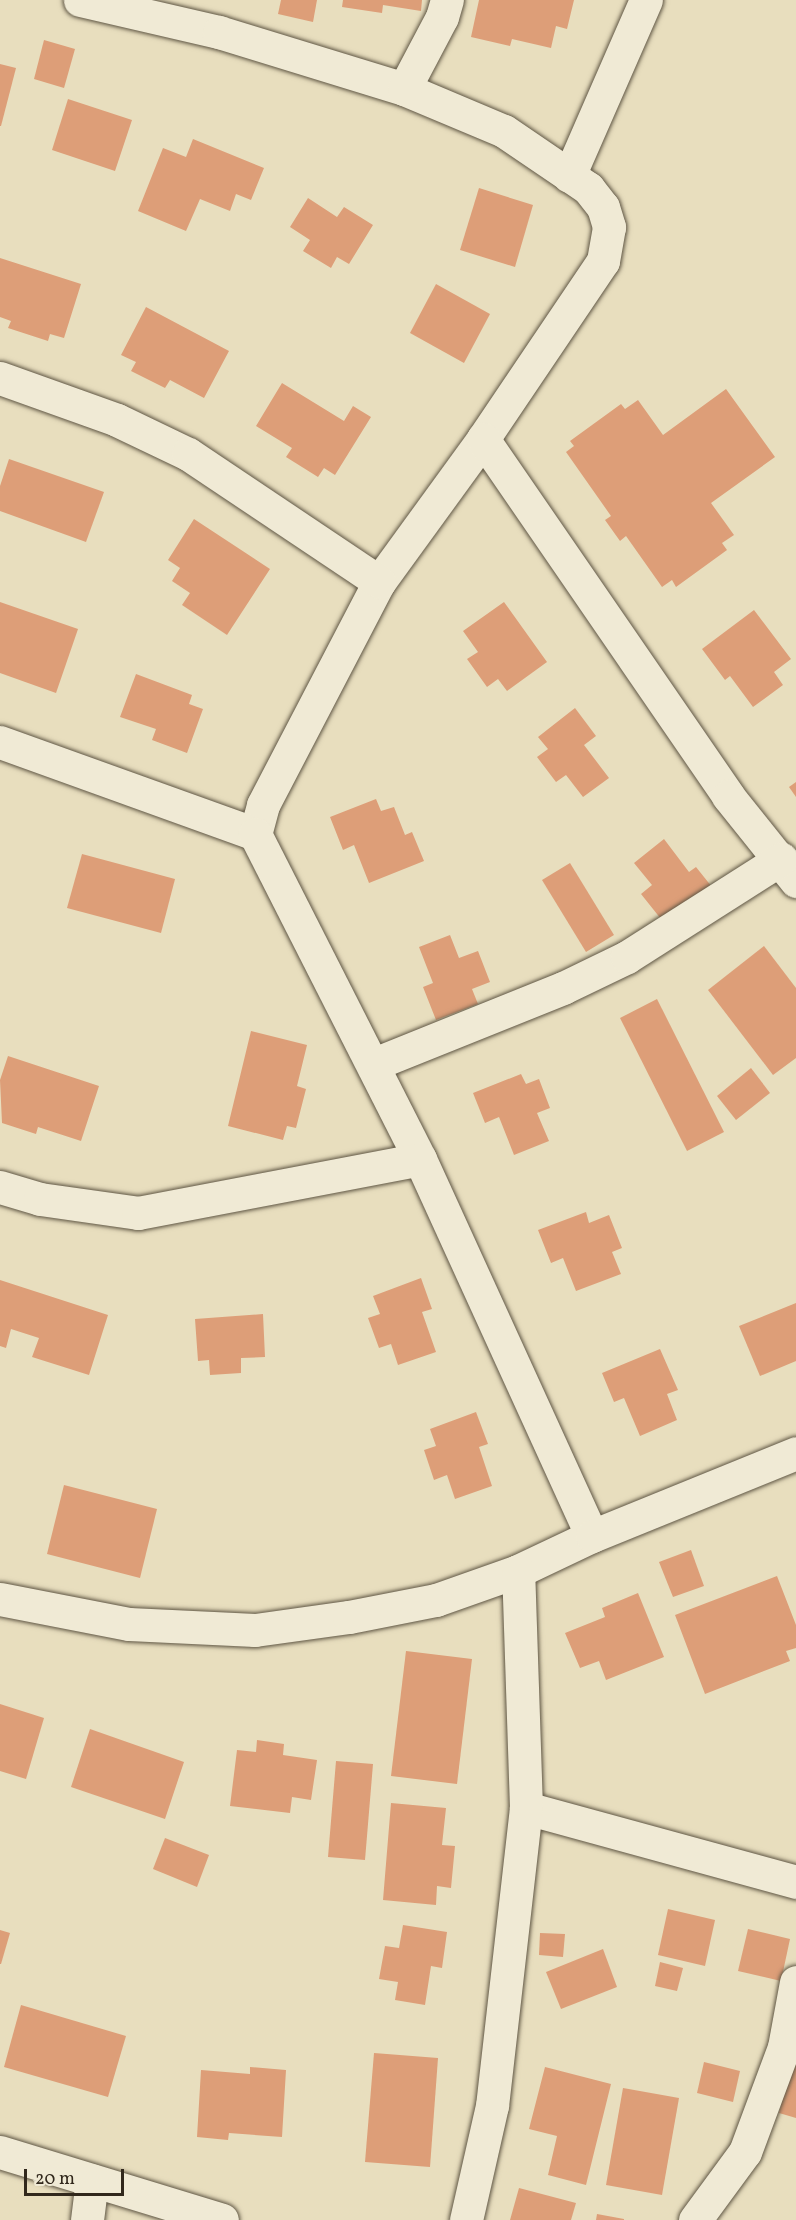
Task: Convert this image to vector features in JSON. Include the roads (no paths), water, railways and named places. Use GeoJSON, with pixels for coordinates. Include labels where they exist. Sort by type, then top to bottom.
{"type":"FeatureCollection","features":[{"type":"Feature","properties":{"kind":"street"},"geometry":{"type":"LineString","coordinates":[[81,0],[219,32],[404,89],[504,131],[588,188],[603,207],[609,242],[603,261],[483,439],[379,582],[263,805],[255,834],[374,1064],[420,1159],[592,1536]]}},
{"type":"Feature","properties":{"kind":"street"},"geometry":{"type":"LineString","coordinates":[[404,89],[442,17],[447,0]]}},
{"type":"Feature","properties":{"kind":"street"},"geometry":{"type":"LineString","coordinates":[[569,176],[623,46],[646,0]]}},
{"type":"Feature","properties":{"kind":"street"},"geometry":{"type":"LineString","coordinates":[[0,378],[117,420],[188,454],[379,582]]}},
{"type":"Feature","properties":{"kind":"street"},"geometry":{"type":"LineString","coordinates":[[374,1064],[627,957],[788,870],[728,796],[483,439]]}},
{"type":"Feature","properties":{"kind":"street"},"geometry":{"type":"LineString","coordinates":[[0,742],[255,834]]}},
{"type":"Feature","properties":{"kind":"street"},"geometry":{"type":"LineString","coordinates":[[0,1187],[40,1199],[138,1213],[420,1159]]}},
{"type":"Feature","properties":{"kind":"street"},"geometry":{"type":"LineString","coordinates":[[0,1599],[129,1624],[255,1630],[436,1600],[518,1571],[592,1536],[796,1453]]}},
{"type":"Feature","properties":{"kind":"street"},"geometry":{"type":"LineString","coordinates":[[466,2220],[492,2106],[526,1808],[518,1571]]}},
{"type":"Feature","properties":{"kind":"street"},"geometry":{"type":"LineString","coordinates":[[526,1808],[796,1882]]}},
{"type":"Feature","properties":{"kind":"street"},"geometry":{"type":"LineString","coordinates":[[695,2220],[745,2152],[784,2047],[796,1982]]}},
{"type":"Feature","properties":{"kind":"street"},"geometry":{"type":"LineString","coordinates":[[0,2152],[222,2220]]}},
{"type":"Feature","properties":{"kind":"street"},"geometry":{"type":"LineString","coordinates":[[87,2220],[92,2180]]}}]}
